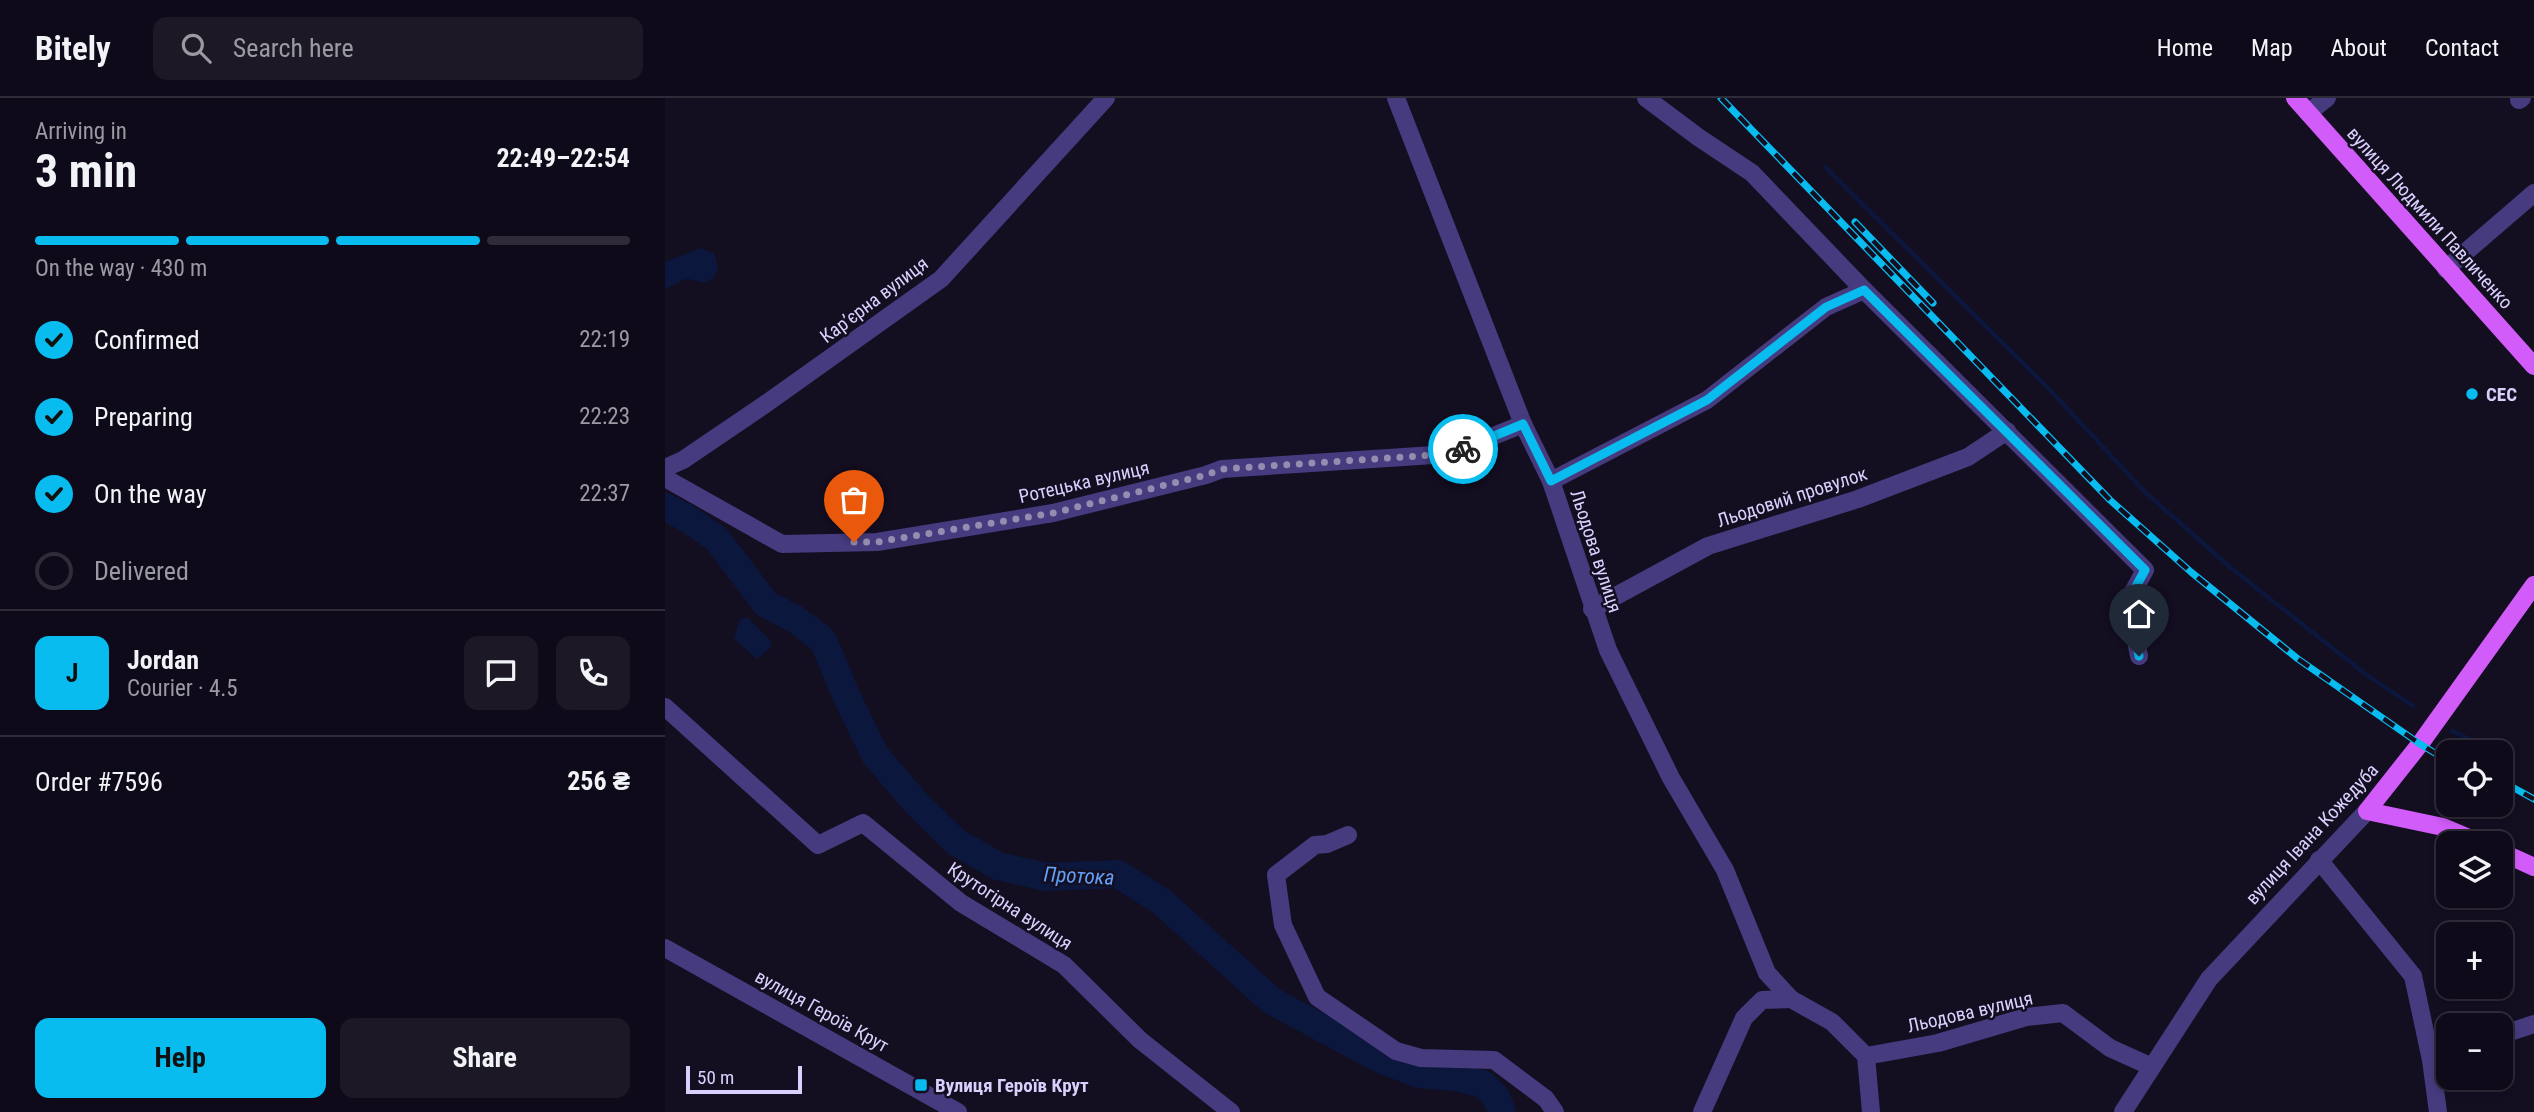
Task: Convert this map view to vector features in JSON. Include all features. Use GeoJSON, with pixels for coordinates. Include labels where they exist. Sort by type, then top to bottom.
{"type":"FeatureCollection","features":[{"type":"Feature","properties":{"kind":"main road","name":"вулиця Людмили Павличенко"},"geometry":{"type":"LineString","coordinates":[[2295,98],[2534,366]]}},
{"type":"Feature","properties":{"kind":"main road","name":"вулиця Івана Кожедуба"},"geometry":{"type":"LineString","coordinates":[[2367,811],[2420,744],[2534,585]]}},
{"type":"Feature","properties":{"kind":"main road"},"geometry":{"type":"LineString","coordinates":[[2367,811],[2432,824],[2450,831]]}},
{"type":"Feature","properties":{"kind":"main road"},"geometry":{"type":"LineString","coordinates":[[2513,857],[2534,867]]}},
{"type":"Feature","properties":{"kind":"street","name":"Карʼєрна вулиця"},"geometry":{"type":"LineString","coordinates":[[665,468],[683,460],[767,403],[941,279],[1106,98]]}},
{"type":"Feature","properties":{"kind":"street","name":"Льодова вулиця"},"geometry":{"type":"LineString","coordinates":[[1395,98],[1523,424],[1551,481],[1608,650],[1671,778],[1725,870],[1767,973],[1791,999],[1832,1022],[1865,1056],[1938,1043],[2026,1017],[2063,1013],[2110,1048],[2152,1067]]}},
{"type":"Feature","properties":{"kind":"street"},"geometry":{"type":"LineString","coordinates":[[1646,98],[1697,137],[1752,173],[1864,290],[2145,570],[2128,601],[2139,656]]}},
{"type":"Feature","properties":{"kind":"street"},"geometry":{"type":"LineString","coordinates":[[2308,113],[2327,98]]}},
{"type":"Feature","properties":{"kind":"street"},"geometry":{"type":"LineString","coordinates":[[2447,269],[2534,194]]}},
{"type":"Feature","properties":{"kind":"street"},"geometry":{"type":"LineString","coordinates":[[1551,481],[1707,400],[1826,307],[1864,290]]}},
{"type":"Feature","properties":{"kind":"street","name":"Ротецька вулиця"},"geometry":{"type":"LineString","coordinates":[[665,478],[782,544],[877,542],[1053,513],[1222,469],[1449,454],[1523,424]]}},
{"type":"Feature","properties":{"kind":"street","name":"Льодовий провулок"},"geometry":{"type":"LineString","coordinates":[[1592,609],[1709,546],[1858,499],[1968,457],[2007,431]]}},
{"type":"Feature","properties":{"kind":"street","name":"Крутогірна вулиця"},"geometry":{"type":"LineString","coordinates":[[665,707],[818,845],[863,823],[948,894],[1063,965],[1140,1040],[1231,1112]]}},
{"type":"Feature","properties":{"kind":"street","name":"вулиця Івана Кожедуба"},"geometry":{"type":"LineString","coordinates":[[2123,1112],[2209,979],[2367,811]]}},
{"type":"Feature","properties":{"kind":"street"},"geometry":{"type":"LineString","coordinates":[[1348,835],[1327,844],[1315,845],[1276,875],[1283,925],[1317,997],[1396,1051],[1421,1058],[1494,1060],[1546,1099],[1555,1112]]}},
{"type":"Feature","properties":{"kind":"street"},"geometry":{"type":"LineString","coordinates":[[2319,860],[2413,976],[2431,1060],[2438,1112]]}},
{"type":"Feature","properties":{"kind":"street","name":"вулиця Героїв Крут"},"geometry":{"type":"LineString","coordinates":[[665,947],[958,1112]]}},
{"type":"Feature","properties":{"kind":"street"},"geometry":{"type":"LineString","coordinates":[[1702,1112],[1744,1017],[1762,1000],[1791,999]]}},
{"type":"Feature","properties":{"kind":"street"},"geometry":{"type":"LineString","coordinates":[[2513,1031],[2534,1024]]}},
{"type":"Feature","properties":{"kind":"street"},"geometry":{"type":"LineString","coordinates":[[1865,1056],[1871,1112]]}},
{"type":"Feature","properties":{"kind":"street"},"geometry":{"type":"LineString","coordinates":[[2431,1060],[2436,1058]]}},
{"type":"Feature","properties":{"kind":"water"},"geometry":{"type":"Polygon","coordinates":[[[700,248],[714,253],[718,268],[713,279],[702,283],[686,279],[665,289],[665,262],[700,248]]]}},
{"type":"Feature","properties":{"kind":"water"},"geometry":{"type":"Polygon","coordinates":[[[747,617],[772,642],[769,649],[757,659],[734,639],[740,619],[747,617]]]}},
{"type":"Feature","properties":{"kind":"waterway"},"geometry":{"type":"LineString","coordinates":[[1825,167],[2048,388],[2144,491],[2231,568],[2364,673],[2413,706]]}},
{"type":"Feature","properties":{"kind":"waterway","name":"Протока"},"geometry":{"type":"LineString","coordinates":[[665,507],[717,539],[766,604],[795,619],[823,640],[875,755],[916,803],[956,842],[998,866],[1046,877],[1118,874],[1161,901],[1272,1001],[1380,1059],[1419,1074],[1456,1077],[1483,1084],[1496,1097],[1502,1112]]}},
{"type":"Feature","properties":{"kind":"waterway"},"geometry":{"type":"LineString","coordinates":[[2452,731],[2472,740]]}},
{"type":"Feature","properties":{"kind":"railway"},"geometry":{"type":"LineString","coordinates":[[1721,98],[2110,500],[2191,572],[2298,659],[2436,754]]}},
{"type":"Feature","properties":{"kind":"railway"},"geometry":{"type":"LineString","coordinates":[[1855,222],[1933,303]]}},
{"type":"Feature","properties":{"kind":"railway"},"geometry":{"type":"LineString","coordinates":[[2513,788],[2534,799]]}},
{"type":"Feature","properties":{"kind":"way so far"},"geometry":{"type":"LineString","coordinates":[[854,542],[877,542],[1053,513],[1222,469],[1449,454],[1463,449]]}},
{"type":"Feature","properties":{"kind":"place","name":"СЕС"},"geometry":{"type":"Point","coordinates":[2472,394]}},
{"type":"Feature","properties":{"kind":"place","name":"Вулиця Героїв Крут"},"geometry":{"type":"Point","coordinates":[921,1085]}},
{"type":"Feature","properties":{"kind":"route"},"geometry":{"type":"LineString","coordinates":[[1463,449],[1523,424],[1551,481],[1707,400],[1826,307],[1864,290],[2145,570],[2128,601],[2139,656]]}}]}
